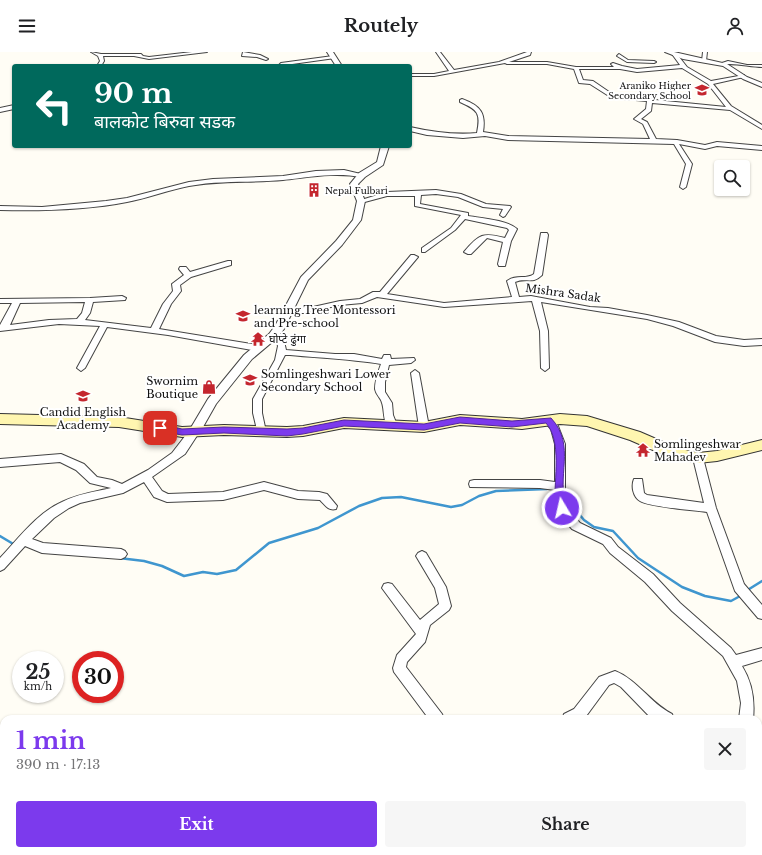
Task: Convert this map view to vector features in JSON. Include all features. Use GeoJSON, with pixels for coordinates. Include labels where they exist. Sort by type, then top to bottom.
{"type":"FeatureCollection","features":[{"type":"Feature","properties":{"kind":"main road"},"geometry":{"type":"LineString","coordinates":[[0,419],[119,422],[182,432],[224,430],[261,432],[303,431],[344,423],[424,427],[460,420],[512,424],[560,419],[588,422],[635,436],[674,453],[698,458],[716,456],[762,445]]}},
{"type":"Feature","properties":{"kind":"street"},"geometry":{"type":"LineString","coordinates":[[93,52],[100,55],[136,55],[151,52]]}},
{"type":"Feature","properties":{"kind":"street"},"geometry":{"type":"LineString","coordinates":[[136,56],[145,58],[205,52]]}},
{"type":"Feature","properties":{"kind":"street"},"geometry":{"type":"LineString","coordinates":[[245,52],[244,55],[258,56],[266,59]]}},
{"type":"Feature","properties":{"kind":"street"},"geometry":{"type":"LineString","coordinates":[[438,52],[452,71]]}},
{"type":"Feature","properties":{"kind":"street"},"geometry":{"type":"LineString","coordinates":[[504,62],[529,52]]}},
{"type":"Feature","properties":{"kind":"street"},"geometry":{"type":"LineString","coordinates":[[668,52],[729,66],[742,76],[762,85]]}},
{"type":"Feature","properties":{"kind":"street"},"geometry":{"type":"LineString","coordinates":[[704,61],[705,52]]}},
{"type":"Feature","properties":{"kind":"street"},"geometry":{"type":"LineString","coordinates":[[281,64],[332,54],[338,64]]}},
{"type":"Feature","properties":{"kind":"street"},"geometry":{"type":"LineString","coordinates":[[674,54],[684,66],[710,83],[740,115],[762,127]]}},
{"type":"Feature","properties":{"kind":"street"},"geometry":{"type":"LineString","coordinates":[[100,55],[102,61],[100,64]]}},
{"type":"Feature","properties":{"kind":"street"},"geometry":{"type":"LineString","coordinates":[[619,55],[625,61],[654,62],[660,67]]}},
{"type":"Feature","properties":{"kind":"street"},"geometry":{"type":"LineString","coordinates":[[412,75],[434,75],[504,62],[547,63],[576,68],[618,68],[631,72],[660,67],[684,66]]}},
{"type":"Feature","properties":{"kind":"street"},"geometry":{"type":"LineString","coordinates":[[721,64],[728,62],[747,66],[762,66]]}},
{"type":"Feature","properties":{"kind":"street"},"geometry":{"type":"LineString","coordinates":[[598,63],[611,63],[618,68]]}},
{"type":"Feature","properties":{"kind":"street"},"geometry":{"type":"LineString","coordinates":[[576,68],[580,82],[591,82],[613,96],[733,109]]}},
{"type":"Feature","properties":{"kind":"street"},"geometry":{"type":"LineString","coordinates":[[710,83],[742,76]]}},
{"type":"Feature","properties":{"kind":"street"},"geometry":{"type":"LineString","coordinates":[[462,101],[478,110],[481,114],[483,120],[480,134]]}},
{"type":"Feature","properties":{"kind":"street"},"geometry":{"type":"LineString","coordinates":[[651,101],[649,110],[636,119],[646,123],[654,141]]}},
{"type":"Feature","properties":{"kind":"street"},"geometry":{"type":"LineString","coordinates":[[0,110],[12,107]]}},
{"type":"Feature","properties":{"kind":"street"},"geometry":{"type":"LineString","coordinates":[[412,129],[427,133],[464,136],[480,134],[514,139],[600,139],[677,142],[705,147],[717,144],[762,148]]}},
{"type":"Feature","properties":{"kind":"street"},"geometry":{"type":"LineString","coordinates":[[677,142],[676,145],[687,157],[690,167],[683,187]]}},
{"type":"Feature","properties":{"kind":"street"},"geometry":{"type":"LineString","coordinates":[[0,566],[24,540],[59,508],[71,502],[121,489],[160,467],[181,451],[212,402],[248,357],[257,348],[274,336],[304,279],[339,243],[357,220],[360,201],[354,184],[362,175],[380,163],[384,148]]}},
{"type":"Feature","properties":{"kind":"street"},"geometry":{"type":"LineString","coordinates":[[0,208],[42,209],[111,202],[185,185],[213,181],[283,178],[316,173],[344,172],[362,175]]}},
{"type":"Feature","properties":{"kind":"street"},"geometry":{"type":"LineString","coordinates":[[360,201],[387,194],[418,194],[436,192],[454,194],[482,206],[508,207],[504,215]]}},
{"type":"Feature","properties":{"kind":"street"},"geometry":{"type":"LineString","coordinates":[[418,194],[417,205],[466,214],[450,232],[425,250]]}},
{"type":"Feature","properties":{"kind":"street"},"geometry":{"type":"LineString","coordinates":[[463,217],[509,226],[513,229],[507,241],[502,264]]}},
{"type":"Feature","properties":{"kind":"street"},"geometry":{"type":"LineString","coordinates":[[516,299],[511,281],[518,278],[532,279],[538,275],[544,235]]}},
{"type":"Feature","properties":{"kind":"street"},"geometry":{"type":"LineString","coordinates":[[468,252],[485,236],[507,241]]}},
{"type":"Feature","properties":{"kind":"street"},"geometry":{"type":"LineString","coordinates":[[382,294],[414,257]]}},
{"type":"Feature","properties":{"kind":"street"},"geometry":{"type":"LineString","coordinates":[[154,330],[166,309],[170,297],[177,291],[176,284],[186,272],[228,263]]}},
{"type":"Feature","properties":{"kind":"street","name":"Mishra Sadak"},"geometry":{"type":"LineString","coordinates":[[288,311],[304,311],[340,303],[362,301],[373,294],[382,294],[444,305],[516,299],[536,299],[590,309],[647,317],[676,324],[715,339],[744,343],[762,342]]}},
{"type":"Feature","properties":{"kind":"street"},"geometry":{"type":"LineString","coordinates":[[0,301],[17,302],[122,298]]}},
{"type":"Feature","properties":{"kind":"street"},"geometry":{"type":"LineString","coordinates":[[536,299],[544,332],[545,368]]}},
{"type":"Feature","properties":{"kind":"street"},"geometry":{"type":"LineString","coordinates":[[79,322],[86,313],[90,300]]}},
{"type":"Feature","properties":{"kind":"street"},"geometry":{"type":"LineString","coordinates":[[2,328],[17,302]]}},
{"type":"Feature","properties":{"kind":"street"},"geometry":{"type":"LineString","coordinates":[[2,328],[79,322],[154,330],[257,348]]}},
{"type":"Feature","properties":{"kind":"street"},"geometry":{"type":"LineString","coordinates":[[81,368],[104,324]]}},
{"type":"Feature","properties":{"kind":"street"},"geometry":{"type":"LineString","coordinates":[[261,432],[258,414],[259,395],[274,370],[281,353],[282,343],[279,338],[274,336]]}},
{"type":"Feature","properties":{"kind":"street"},"geometry":{"type":"LineString","coordinates":[[281,353],[411,360]]}},
{"type":"Feature","properties":{"kind":"street"},"geometry":{"type":"LineString","coordinates":[[386,359],[380,382],[380,392],[387,403],[388,415],[392,425]]}},
{"type":"Feature","properties":{"kind":"street"},"geometry":{"type":"LineString","coordinates":[[415,373],[424,427]]}},
{"type":"Feature","properties":{"kind":"street"},"geometry":{"type":"LineString","coordinates":[[548,420],[555,428],[560,444],[560,502],[568,517],[576,526],[607,541],[614,550],[649,578],[676,607],[727,652],[743,679],[748,703],[746,715]]}},
{"type":"Feature","properties":{"kind":"street"},"geometry":{"type":"LineString","coordinates":[[0,463],[61,458],[80,467],[94,480],[112,484],[121,489]]}},
{"type":"Feature","properties":{"kind":"street"},"geometry":{"type":"LineString","coordinates":[[698,458],[711,508],[743,591],[762,614]]}},
{"type":"Feature","properties":{"kind":"street"},"geometry":{"type":"LineString","coordinates":[[145,475],[158,494],[167,498],[223,496],[264,486],[298,495],[323,497],[332,506]]}},
{"type":"Feature","properties":{"kind":"street"},"geometry":{"type":"LineString","coordinates":[[638,482],[639,495],[645,499],[711,508]]}},
{"type":"Feature","properties":{"kind":"street"},"geometry":{"type":"LineString","coordinates":[[474,484],[540,484],[559,488]]}},
{"type":"Feature","properties":{"kind":"street"},"geometry":{"type":"LineString","coordinates":[[24,540],[42,548],[121,554]]}},
{"type":"Feature","properties":{"kind":"street"},"geometry":{"type":"LineString","coordinates":[[422,556],[438,584],[446,602],[446,606],[425,622],[421,638],[402,659],[399,668],[434,715]]}},
{"type":"Feature","properties":{"kind":"street"},"geometry":{"type":"LineString","coordinates":[[388,588],[422,633]]}},
{"type":"Feature","properties":{"kind":"street"},"geometry":{"type":"LineString","coordinates":[[733,662],[762,654]]}},
{"type":"Feature","properties":{"kind":"street"},"geometry":{"type":"LineString","coordinates":[[577,715],[604,681],[615,677],[626,683],[659,715]]}},
{"type":"Feature","properties":{"kind":"waterway"},"geometry":{"type":"LineString","coordinates":[[119,558],[144,561],[162,566],[184,576],[203,572],[217,574],[236,570],[269,543],[318,528],[359,506],[382,498],[401,497],[451,507],[462,505],[479,496],[496,491],[547,489]]}},
{"type":"Feature","properties":{"kind":"waterway"},"geometry":{"type":"LineString","coordinates":[[562,490],[568,491],[574,508],[584,520],[594,527],[613,531],[638,558],[682,587],[705,596],[731,601],[742,595]]}},
{"type":"Feature","properties":{"kind":"waterway"},"geometry":{"type":"LineString","coordinates":[[0,536],[15,545]]}},
{"type":"Feature","properties":{"kind":"waterway"},"geometry":{"type":"LineString","coordinates":[[746,591],[762,581]]}},
{"type":"Feature","properties":{"kind":"place","name":"Araniko Higher Secondary School"},"geometry":{"type":"Point","coordinates":[702,90]}},
{"type":"Feature","properties":{"kind":"place","name":"Nepal Fulbari"},"geometry":{"type":"Point","coordinates":[314,190]}},
{"type":"Feature","properties":{"kind":"place","name":"learning Tree Montessori and Pre-school"},"geometry":{"type":"Point","coordinates":[243,316]}},
{"type":"Feature","properties":{"kind":"place","name":"घोप्टे ढुंगा"},"geometry":{"type":"Point","coordinates":[258,339]}},
{"type":"Feature","properties":{"kind":"place","name":"Somlingeshwari Lower Secondary School"},"geometry":{"type":"Point","coordinates":[250,380]}},
{"type":"Feature","properties":{"kind":"place","name":"Swornim Boutique"},"geometry":{"type":"Point","coordinates":[209,387]}},
{"type":"Feature","properties":{"kind":"place","name":"Candid English Academy"},"geometry":{"type":"Point","coordinates":[83,396]}},
{"type":"Feature","properties":{"kind":"place","name":"Somlingeshwar Mahadev"},"geometry":{"type":"Point","coordinates":[643,450]}},
{"type":"Feature","properties":{"kind":"route"},"geometry":{"type":"LineString","coordinates":[[160,428],[182,432],[224,430],[287,432],[303,431],[344,423],[424,427],[460,420],[522,424],[548,420],[555,428],[560,444],[559,487],[562,508]]}}]}
